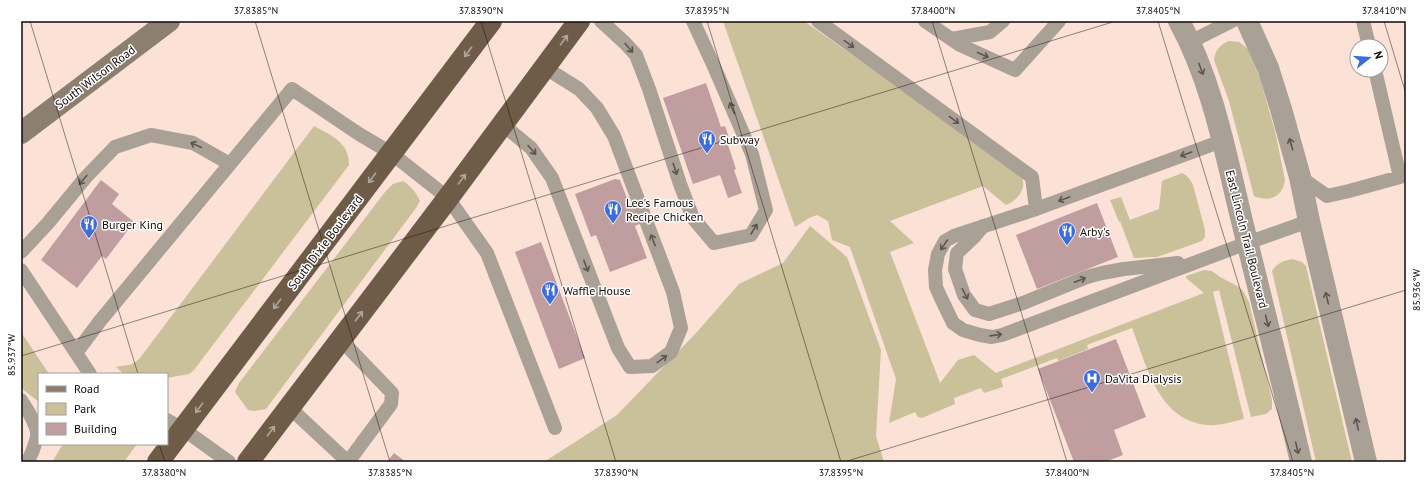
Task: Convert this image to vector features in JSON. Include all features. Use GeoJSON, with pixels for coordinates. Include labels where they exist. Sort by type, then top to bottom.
{"type":"FeatureCollection","features":[{"type":"Feature","properties":{"kind":"highway","name":"South Dixie Boulevard"},"geometry":{"type":"LineString","coordinates":[[168,440],[175,424],[391,153],[491,21]]}},
{"type":"Feature","properties":{"kind":"highway"},"geometry":{"type":"LineString","coordinates":[[248,462],[448,198],[579,21]]}},
{"type":"Feature","properties":{"kind":"highway","name":"South Dixie Boulevard"},"geometry":{"type":"LineString","coordinates":[[158,462],[166,445]]}},
{"type":"Feature","properties":{"kind":"main road","name":"South Wilson Road"},"geometry":{"type":"LineString","coordinates":[[21,133],[168,21]]}},
{"type":"Feature","properties":{"kind":"street","name":"East Lincoln Trail Boulevard"},"geometry":{"type":"LineString","coordinates":[[1179,21],[1190,42],[1207,87],[1222,140],[1301,462]]}},
{"type":"Feature","properties":{"kind":"street"},"geometry":{"type":"LineString","coordinates":[[1248,21],[1282,109],[1300,177],[1366,462]]}},
{"type":"Feature","properties":{"kind":"lane"},"geometry":{"type":"LineString","coordinates":[[601,21],[636,55],[693,218],[714,243],[751,235],[766,210],[752,154],[693,21]]}},
{"type":"Feature","properties":{"kind":"lane"},"geometry":{"type":"LineString","coordinates":[[818,21],[1032,176],[1036,209]]}},
{"type":"Feature","properties":{"kind":"lane"},"geometry":{"type":"LineString","coordinates":[[925,21],[960,45],[1015,70],[1059,21]]}},
{"type":"Feature","properties":{"kind":"lane"},"geometry":{"type":"LineString","coordinates":[[952,39],[990,32],[1003,21]]}},
{"type":"Feature","properties":{"kind":"lane"},"geometry":{"type":"LineString","coordinates":[[1190,42],[1232,21]]}},
{"type":"Feature","properties":{"kind":"lane"},"geometry":{"type":"LineString","coordinates":[[1363,21],[1367,38]]}},
{"type":"Feature","properties":{"kind":"lane"},"geometry":{"type":"LineString","coordinates":[[502,124],[531,148],[552,178],[618,348],[630,367],[652,366],[671,352],[681,328],[673,292],[610,130],[597,108],[579,89],[544,67]]}},
{"type":"Feature","properties":{"kind":"lane"},"geometry":{"type":"LineString","coordinates":[[1300,177],[1327,196],[1403,176],[1377,78]]}},
{"type":"Feature","properties":{"kind":"lane"},"geometry":{"type":"LineString","coordinates":[[76,353],[100,321],[292,89],[359,134],[391,153],[448,198],[487,253],[555,428]]}},
{"type":"Feature","properties":{"kind":"lane"},"geometry":{"type":"LineString","coordinates":[[21,252],[48,223],[86,177],[115,147],[151,135],[193,143],[230,164]]}},
{"type":"Feature","properties":{"kind":"lane"},"geometry":{"type":"LineString","coordinates":[[1222,140],[1036,209],[954,236],[945,241],[938,254],[935,270],[936,287],[953,323],[963,330],[980,335],[992,337],[1002,335],[1309,221]]}},
{"type":"Feature","properties":{"kind":"lane"},"geometry":{"type":"LineString","coordinates":[[983,226],[957,253],[955,269],[964,295],[976,310],[989,314],[1023,303],[1087,277],[1102,273],[1124,269],[1194,263]]}},
{"type":"Feature","properties":{"kind":"lane"},"geometry":{"type":"LineString","coordinates":[[21,270],[89,373]]}},
{"type":"Feature","properties":{"kind":"lane"},"geometry":{"type":"LineString","coordinates":[[289,407],[348,462],[391,404],[392,393],[341,340]]}},
{"type":"Feature","properties":{"kind":"lane"},"geometry":{"type":"LineString","coordinates":[[21,400],[29,412],[38,433],[31,456],[27,462]]}},
{"type":"Feature","properties":{"kind":"lane"},"geometry":{"type":"LineString","coordinates":[[175,424],[229,462]]}},
{"type":"Feature","properties":{"kind":"green space"},"geometry":{"type":"Polygon","coordinates":[[[723,21],[804,21],[1016,170],[1021,176],[1023,182],[1022,191],[1017,198],[1006,205],[983,186],[890,221],[914,243],[890,252],[940,383],[958,360],[974,355],[996,373],[1204,293],[1186,278],[1186,276],[1204,270],[1212,271],[1239,287],[1249,302],[1272,400],[1272,409],[1266,414],[1251,417],[1219,290],[1213,292],[1244,419],[1221,424],[1207,425],[1190,421],[1177,413],[1166,402],[1149,374],[1132,328],[1087,345],[1088,349],[1058,361],[1057,358],[1001,379],[1003,387],[984,393],[981,388],[954,398],[955,404],[922,418],[918,417],[915,412],[889,423],[896,379],[850,247],[832,240],[828,221],[817,215],[795,227],[723,21]]]}},
{"type":"Feature","properties":{"kind":"green space"},"geometry":{"type":"Polygon","coordinates":[[[1229,41],[1239,42],[1248,49],[1260,79],[1275,131],[1285,180],[1282,190],[1275,197],[1265,199],[1254,196],[1229,101],[1214,60],[1218,48],[1229,41]]]}},
{"type":"Feature","properties":{"kind":"green space"},"geometry":{"type":"Polygon","coordinates":[[[314,126],[333,137],[343,145],[348,157],[349,165],[194,370],[189,374],[168,378],[168,373],[123,373],[116,367],[131,364],[140,358],[314,126]]]}},
{"type":"Feature","properties":{"kind":"green space"},"geometry":{"type":"Polygon","coordinates":[[[1182,173],[1189,178],[1193,185],[1205,230],[1205,237],[1202,241],[1157,257],[1134,258],[1120,221],[1119,222],[1110,200],[1121,197],[1130,220],[1159,209],[1162,181],[1182,173]]]}},
{"type":"Feature","properties":{"kind":"green space"},"geometry":{"type":"Polygon","coordinates":[[[403,181],[411,187],[420,201],[416,208],[266,409],[254,411],[248,410],[235,392],[239,383],[385,192],[393,184],[403,181]]]}},
{"type":"Feature","properties":{"kind":"green space"},"geometry":{"type":"Polygon","coordinates":[[[810,226],[847,257],[881,350],[876,436],[884,462],[544,462],[617,415],[697,332],[739,284],[783,263],[810,226]]]}},
{"type":"Feature","properties":{"kind":"green space"},"geometry":{"type":"Polygon","coordinates":[[[1292,259],[1302,262],[1306,266],[1352,462],[1316,462],[1272,271],[1280,263],[1292,259]]]}},
{"type":"Feature","properties":{"kind":"green space"},"geometry":{"type":"Polygon","coordinates":[[[21,332],[48,373],[38,373],[38,401],[21,388],[21,332]]]}},
{"type":"Feature","properties":{"kind":"green space"},"geometry":{"type":"Polygon","coordinates":[[[62,445],[136,445],[124,462],[52,462],[62,445]]]}},
{"type":"Feature","properties":{"kind":"building","name":"Subway"},"geometry":{"type":"Polygon","coordinates":[[[706,83],[721,127],[725,126],[729,138],[726,139],[742,193],[728,198],[720,175],[693,184],[663,98],[706,83]]]}},
{"type":"Feature","properties":{"kind":"building","name":"Lee's Famous Recipe Chicken"},"geometry":{"type":"Polygon","coordinates":[[[615,179],[620,180],[630,206],[635,204],[642,223],[635,226],[647,258],[610,272],[596,235],[591,237],[575,194],[615,179]]]}},
{"type":"Feature","properties":{"kind":"building","name":"Burger King"},"geometry":{"type":"Polygon","coordinates":[[[101,180],[119,194],[112,204],[134,222],[106,259],[102,256],[77,288],[41,260],[101,180]]]}},
{"type":"Feature","properties":{"kind":"building","name":"Arby's"},"geometry":{"type":"Polygon","coordinates":[[[1097,203],[1118,257],[1037,289],[1016,235],[1097,203]]]}},
{"type":"Feature","properties":{"kind":"building","name":"Waffle House"},"geometry":{"type":"Polygon","coordinates":[[[541,242],[585,358],[559,369],[515,252],[541,242]]]}},
{"type":"Feature","properties":{"kind":"building","name":"DaVita Dialysis"},"geometry":{"type":"Polygon","coordinates":[[[1116,339],[1146,417],[1114,430],[1123,455],[1105,462],[1074,462],[1038,369],[1116,339]]]}},
{"type":"Feature","properties":{"kind":"building"},"geometry":{"type":"Polygon","coordinates":[[[394,453],[406,462],[387,462],[394,453]]]}},
{"type":"Feature","properties":{"kind":"place","name":"Subway"},"geometry":{"type":"Point","coordinates":[707,154]}},
{"type":"Feature","properties":{"kind":"place","name":"Lee's Famous Recipe Chicken"},"geometry":{"type":"Point","coordinates":[613,224]}},
{"type":"Feature","properties":{"kind":"place","name":"Burger King"},"geometry":{"type":"Point","coordinates":[89,239]}},
{"type":"Feature","properties":{"kind":"place","name":"Arby's"},"geometry":{"type":"Point","coordinates":[1067,246]}},
{"type":"Feature","properties":{"kind":"place","name":"Waffle House"},"geometry":{"type":"Point","coordinates":[550,305]}},
{"type":"Feature","properties":{"kind":"place","name":"DaVita Dialysis"},"geometry":{"type":"Point","coordinates":[1092,393]}}]}
